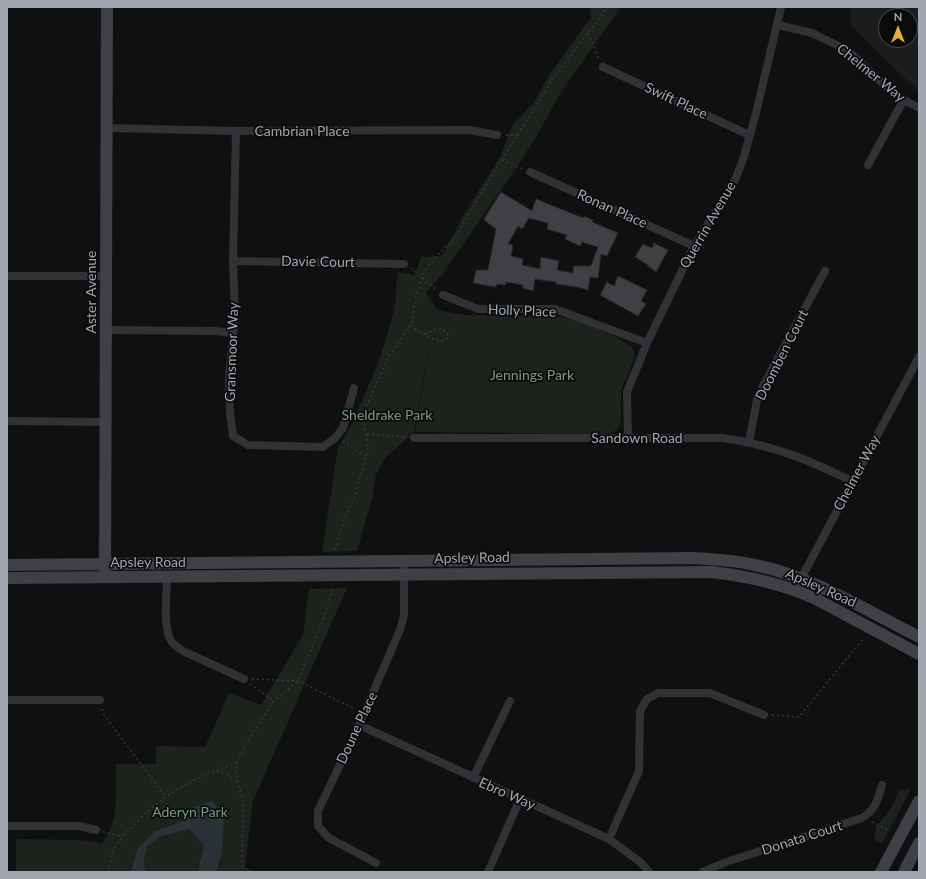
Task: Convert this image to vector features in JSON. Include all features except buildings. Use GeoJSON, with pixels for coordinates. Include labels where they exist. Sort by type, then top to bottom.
{"type":"FeatureCollection","features":[{"type":"Feature","properties":{"kind":"main road","name":"Aster Avenue"},"geometry":{"type":"LineString","coordinates":[[106,577],[105,422],[107,7]]}},
{"type":"Feature","properties":{"kind":"main road","name":"Apsley Road"},"geometry":{"type":"LineString","coordinates":[[7,565],[711,559],[756,565],[802,579],[824,588],[919,637]]}},
{"type":"Feature","properties":{"kind":"main road","name":"Apsley Road"},"geometry":{"type":"LineString","coordinates":[[7,578],[711,572],[748,576],[797,591],[814,598],[919,654]]}},
{"type":"Feature","properties":{"kind":"main road"},"geometry":{"type":"LineString","coordinates":[[881,872],[919,801]]}},
{"type":"Feature","properties":{"kind":"main road"},"geometry":{"type":"LineString","coordinates":[[904,872],[919,843]]}},
{"type":"Feature","properties":{"kind":"street","name":"Querrin Avenue"},"geometry":{"type":"LineString","coordinates":[[628,438],[627,392],[647,343],[694,246],[735,180],[744,157],[778,25],[781,7]]}},
{"type":"Feature","properties":{"kind":"street","name":"Chelmer Way"},"geometry":{"type":"LineString","coordinates":[[778,25],[812,33],[847,50],[894,94],[919,108]]}},
{"type":"Feature","properties":{"kind":"street","name":"Swift Place"},"geometry":{"type":"LineString","coordinates":[[603,67],[749,135]]}},
{"type":"Feature","properties":{"kind":"street"},"geometry":{"type":"LineString","coordinates":[[868,165],[903,100]]}},
{"type":"Feature","properties":{"kind":"street","name":"Cambrian Place"},"geometry":{"type":"LineString","coordinates":[[107,128],[236,131],[469,130],[497,135]]}},
{"type":"Feature","properties":{"kind":"street","name":"Gransmoor Way"},"geometry":{"type":"LineString","coordinates":[[236,131],[233,261],[235,314],[229,377],[230,413],[233,436],[248,445],[323,447],[335,438]]}},
{"type":"Feature","properties":{"kind":"street","name":"Ronan Place"},"geometry":{"type":"LineString","coordinates":[[530,172],[694,246]]}},
{"type":"Feature","properties":{"kind":"street","name":"Davie Court"},"geometry":{"type":"LineString","coordinates":[[233,261],[404,264]]}},
{"type":"Feature","properties":{"kind":"street","name":"Doomben Court"},"geometry":{"type":"LineString","coordinates":[[749,442],[755,411],[763,386],[825,271]]}},
{"type":"Feature","properties":{"kind":"street"},"geometry":{"type":"LineString","coordinates":[[7,276],[106,276]]}},
{"type":"Feature","properties":{"kind":"street","name":"Holly Place"},"geometry":{"type":"LineString","coordinates":[[443,295],[478,309],[555,309],[647,343]]}},
{"type":"Feature","properties":{"kind":"street"},"geometry":{"type":"LineString","coordinates":[[106,330],[215,331],[233,333]]}},
{"type":"Feature","properties":{"kind":"street","name":"Chelmer Way"},"geometry":{"type":"LineString","coordinates":[[797,591],[852,481],[919,357]]}},
{"type":"Feature","properties":{"kind":"street"},"geometry":{"type":"LineString","coordinates":[[335,438],[343,428],[354,388]]}},
{"type":"Feature","properties":{"kind":"street"},"geometry":{"type":"LineString","coordinates":[[7,421],[105,422]]}},
{"type":"Feature","properties":{"kind":"street","name":"Sandown Road"},"geometry":{"type":"LineString","coordinates":[[414,438],[722,438],[749,442],[796,455],[852,481]]}},
{"type":"Feature","properties":{"kind":"street","name":"Doune Place"},"geometry":{"type":"LineString","coordinates":[[376,863],[329,838],[318,826],[318,811],[359,726],[402,622],[404,561]]}},
{"type":"Feature","properties":{"kind":"street"},"geometry":{"type":"LineString","coordinates":[[167,577],[167,624],[171,640],[175,646],[244,679]]}},
{"type":"Feature","properties":{"kind":"street"},"geometry":{"type":"LineString","coordinates":[[609,839],[639,771],[640,710],[647,699],[658,693],[710,693],[764,715]]}},
{"type":"Feature","properties":{"kind":"street"},"geometry":{"type":"LineString","coordinates":[[7,700],[100,700]]}},
{"type":"Feature","properties":{"kind":"street"},"geometry":{"type":"LineString","coordinates":[[473,778],[510,701]]}},
{"type":"Feature","properties":{"kind":"street","name":"Ebro Way"},"geometry":{"type":"LineString","coordinates":[[359,726],[609,839],[640,862],[649,872]]}},
{"type":"Feature","properties":{"kind":"street"},"geometry":{"type":"LineString","coordinates":[[868,815],[877,802],[882,785]]}},
{"type":"Feature","properties":{"kind":"street"},"geometry":{"type":"LineString","coordinates":[[488,872],[520,799]]}},
{"type":"Feature","properties":{"kind":"street","name":"Donata Court"},"geometry":{"type":"LineString","coordinates":[[703,872],[726,862],[868,815]]}},
{"type":"Feature","properties":{"kind":"street"},"geometry":{"type":"LineString","coordinates":[[7,826],[79,826],[96,830]]}},
{"type":"Feature","properties":{"kind":"path"},"geometry":{"type":"LineString","coordinates":[[600,7],[604,12]]}},
{"type":"Feature","properties":{"kind":"path"},"geometry":{"type":"LineString","coordinates":[[335,552],[340,530],[354,498],[368,448],[367,434],[364,424],[366,409],[388,358],[411,325],[414,315],[416,295],[422,278],[433,260],[455,238],[552,80],[608,7]]}},
{"type":"Feature","properties":{"kind":"path"},"geometry":{"type":"LineString","coordinates":[[588,34],[603,67]]}},
{"type":"Feature","properties":{"kind":"path"},"geometry":{"type":"LineString","coordinates":[[497,135],[518,135]]}},
{"type":"Feature","properties":{"kind":"path"},"geometry":{"type":"LineString","coordinates":[[502,160],[530,172]]}},
{"type":"Feature","properties":{"kind":"path"},"geometry":{"type":"LineString","coordinates":[[404,264],[443,295]]}},
{"type":"Feature","properties":{"kind":"path"},"geometry":{"type":"LineString","coordinates":[[411,325],[416,330],[425,334],[441,341],[449,337],[439,328],[425,334]]}},
{"type":"Feature","properties":{"kind":"path"},"geometry":{"type":"LineString","coordinates":[[367,434],[414,438]]}},
{"type":"Feature","properties":{"kind":"path"},"geometry":{"type":"LineString","coordinates":[[335,438],[345,442],[366,457]]}},
{"type":"Feature","properties":{"kind":"path"},"geometry":{"type":"LineString","coordinates":[[242,872],[244,803],[236,772],[237,763],[247,742],[274,701],[298,681],[324,618],[334,590],[334,585]]}},
{"type":"Feature","properties":{"kind":"path"},"geometry":{"type":"LineString","coordinates":[[764,715],[799,717],[864,638]]}},
{"type":"Feature","properties":{"kind":"path"},"geometry":{"type":"LineString","coordinates":[[244,679],[298,681],[364,713]]}},
{"type":"Feature","properties":{"kind":"path"},"geometry":{"type":"LineString","coordinates":[[244,679],[274,701]]}},
{"type":"Feature","properties":{"kind":"path"},"geometry":{"type":"LineString","coordinates":[[100,700],[104,715],[165,796]]}},
{"type":"Feature","properties":{"kind":"path"},"geometry":{"type":"LineString","coordinates":[[109,872],[111,853],[121,836],[152,806],[165,796],[197,778],[237,763]]}},
{"type":"Feature","properties":{"kind":"path"},"geometry":{"type":"LineString","coordinates":[[217,771],[238,782]]}},
{"type":"Feature","properties":{"kind":"path"},"geometry":{"type":"LineString","coordinates":[[868,815],[871,821],[890,831]]}},
{"type":"Feature","properties":{"kind":"path"},"geometry":{"type":"LineString","coordinates":[[96,830],[121,836]]}},
{"type":"Feature","properties":{"kind":"shaded area"},"geometry":{"type":"Polygon","coordinates":[[[851,7],[919,7],[919,92],[851,26],[851,7]]]}},
{"type":"Feature","properties":{"kind":"shaded area"},"geometry":{"type":"Polygon","coordinates":[[[212,801],[224,815],[222,852],[216,872],[198,872],[204,845],[189,829],[162,836],[147,846],[143,865],[147,872],[131,872],[138,848],[154,832],[183,821],[193,807],[212,801]]]}},
{"type":"Feature","properties":{"kind":"green space"},"geometry":{"type":"Polygon","coordinates":[[[589,7],[621,7],[561,92],[518,165],[442,275],[426,293],[437,310],[465,315],[555,316],[578,321],[616,337],[632,347],[635,356],[621,391],[621,422],[617,430],[609,434],[415,432],[432,332],[414,432],[384,459],[376,475],[372,498],[357,551],[322,552],[338,448],[352,424],[380,358],[394,311],[398,272],[415,275],[421,257],[442,256],[464,214],[500,157],[512,126],[535,101],[549,75],[591,17],[589,7]]]}},
{"type":"Feature","properties":{"kind":"green space","name":"Aderyn Park"},"geometry":{"type":"Polygon","coordinates":[[[347,588],[253,801],[245,867],[255,872],[16,872],[16,839],[79,840],[102,843],[112,826],[114,816],[116,764],[156,764],[156,746],[205,747],[229,693],[261,705],[303,635],[309,589],[347,588]]]}},
{"type":"Feature","properties":{"kind":"green space"},"geometry":{"type":"Polygon","coordinates":[[[911,789],[882,843],[874,839],[876,827],[891,808],[900,790],[911,789]]]}},
{"type":"Feature","properties":{"kind":"park label","name":"Jennings Park"},"geometry":{"type":"Point","coordinates":[532,375]}},
{"type":"Feature","properties":{"kind":"park label","name":"Sheldrake Park"},"geometry":{"type":"Point","coordinates":[387,415]}}]}
